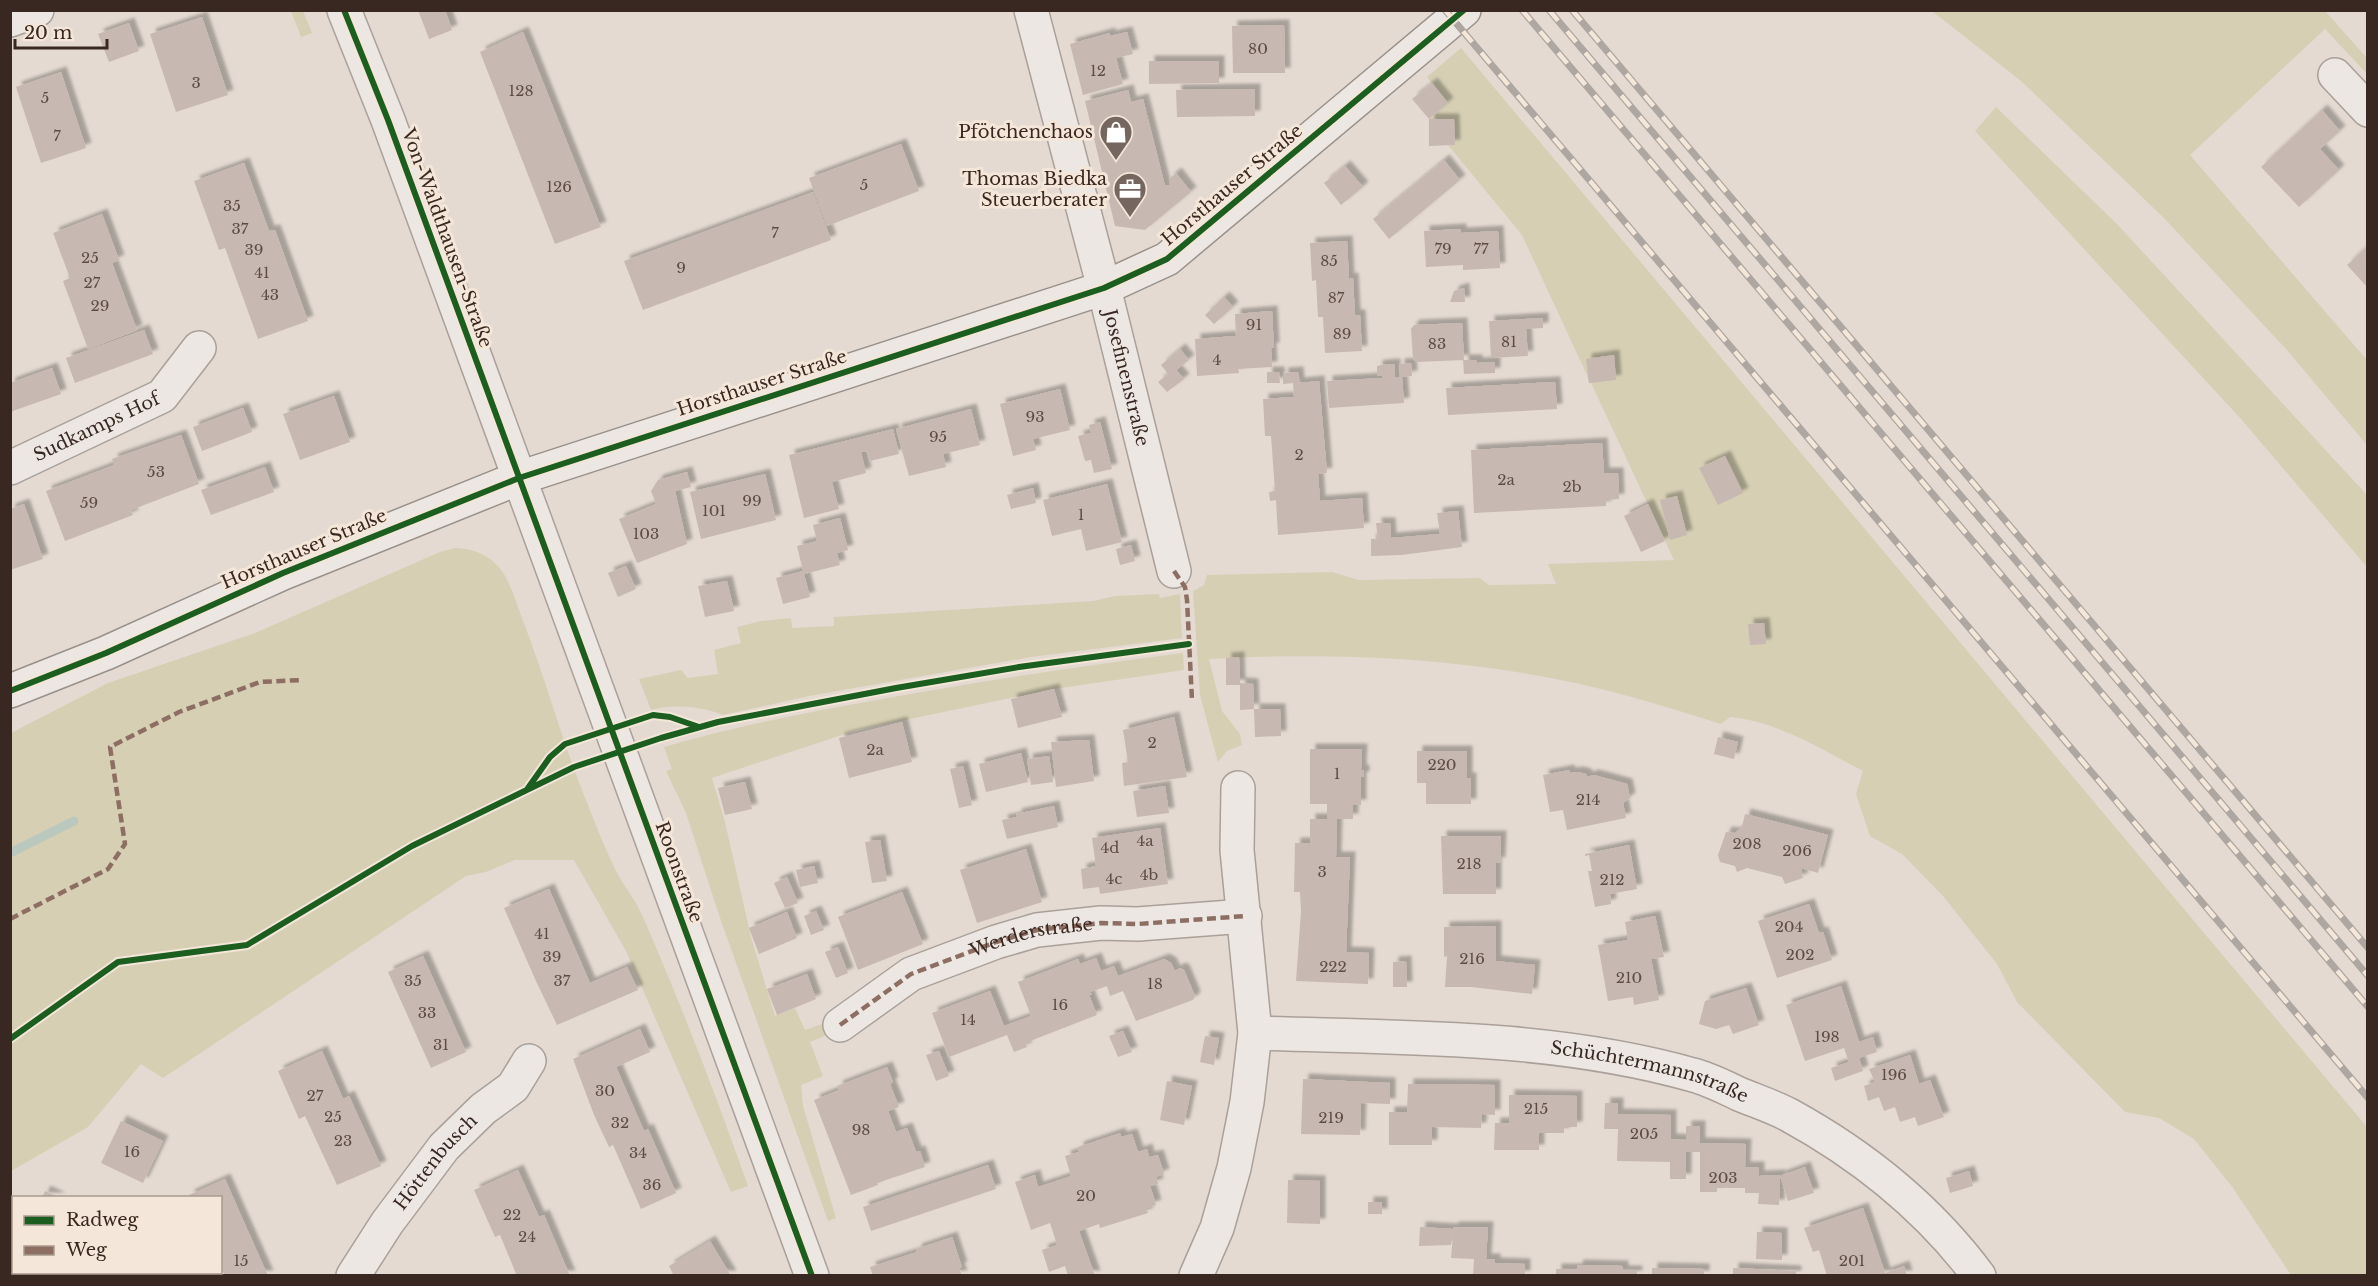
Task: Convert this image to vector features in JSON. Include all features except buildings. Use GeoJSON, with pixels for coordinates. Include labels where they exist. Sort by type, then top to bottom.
{"type":"FeatureCollection","features":[{"type":"Feature","properties":{"kind":"street"},"geometry":{"type":"LineString","coordinates":[[10,20],[36,10]]}},
{"type":"Feature","properties":{"kind":"street","name":"Von-Waldthausen-Straße"},"geometry":{"type":"LineString","coordinates":[[344,10],[392,131],[519,477]]}},
{"type":"Feature","properties":{"kind":"street","name":"Josefinenstraße"},"geometry":{"type":"LineString","coordinates":[[1032,10],[1174,571]]}},
{"type":"Feature","properties":{"kind":"street","name":"Horsthauser Straße"},"geometry":{"type":"LineString","coordinates":[[10,691],[106,653],[283,573],[519,477],[1104,288],[1167,259],[1464,10]]}},
{"type":"Feature","properties":{"kind":"street"},"geometry":{"type":"LineString","coordinates":[[2335,75],[2367,110]]}},
{"type":"Feature","properties":{"kind":"street","name":"Sudkamps Hof"},"geometry":{"type":"LineString","coordinates":[[10,468],[162,396],[199,348]]}},
{"type":"Feature","properties":{"kind":"street","name":"Roonstraße"},"geometry":{"type":"LineString","coordinates":[[519,477],[812,1275]]}},
{"type":"Feature","properties":{"kind":"street"},"geometry":{"type":"LineString","coordinates":[[1196,1275],[1217,1228],[1234,1168],[1247,1102],[1255,1033],[1237,850],[1238,788]]}},
{"type":"Feature","properties":{"kind":"street","name":"Werderstraße"},"geometry":{"type":"LineString","coordinates":[[840,1025],[911,974],[996,942],[1037,930],[1101,922],[1138,924],[1245,916]]}},
{"type":"Feature","properties":{"kind":"street","name":"Schüchtermannstraße"},"geometry":{"type":"LineString","coordinates":[[1255,1033],[1512,1044],[1591,1052],[1694,1075],[1787,1114],[1837,1143],[1890,1182],[1931,1222],[1979,1275]]}},
{"type":"Feature","properties":{"kind":"street","name":"Höttenbusch"},"geometry":{"type":"LineString","coordinates":[[353,1275],[387,1223],[444,1147],[483,1109],[513,1087],[529,1060]]}},
{"type":"Feature","properties":{"kind":"shaded area"},"geometry":{"type":"Polygon","coordinates":[[[291,11],[303,11],[312,33],[301,37],[291,11]]]}},
{"type":"Feature","properties":{"kind":"shaded area"},"geometry":{"type":"Polygon","coordinates":[[[1932,11],[2325,11],[2367,58],[2367,74],[2325,29],[2190,155],[2367,360],[2367,445],[2286,349],[2164,218],[2021,81],[1932,11]]]}},
{"type":"Feature","properties":{"kind":"shaded area"},"geometry":{"type":"Polygon","coordinates":[[[1461,48],[2367,1127],[2367,1275],[2291,1275],[2233,1188],[2194,1139],[2159,1118],[2125,1112],[2017,1002],[1997,964],[1943,896],[1902,854],[1870,836],[1856,794],[1863,771],[1782,730],[1730,717],[1721,724],[1651,702],[1580,684],[1442,662],[1302,656],[1209,659],[1222,711],[1240,734],[1242,745],[1227,751],[1218,762],[1200,695],[1193,591],[1204,585],[1207,575],[1332,572],[1359,580],[1480,578],[1489,585],[1556,584],[1548,564],[1674,560],[1591,383],[1589,383],[1522,235],[1448,145],[1455,145],[1454,119],[1429,119],[1448,103],[1427,77],[1461,48]]]}},
{"type":"Feature","properties":{"kind":"shaded area"},"geometry":{"type":"Polygon","coordinates":[[[1996,107],[2117,224],[2367,495],[2367,567],[2241,419],[1975,131],[1996,107]]]}},
{"type":"Feature","properties":{"kind":"shaded area"},"geometry":{"type":"Polygon","coordinates":[[[455,548],[475,551],[487,557],[497,565],[509,583],[596,824],[621,880],[640,910],[656,948],[698,1050],[748,1186],[731,1192],[626,951],[574,860],[515,860],[486,872],[466,876],[163,1078],[141,1064],[88,1127],[11,1171],[11,733],[108,683],[255,633],[440,552],[455,548]]]}},
{"type":"Feature","properties":{"kind":"shaded area"},"geometry":{"type":"Polygon","coordinates":[[[1159,594],[1160,598],[1180,594],[1182,638],[1031,657],[809,696],[723,715],[687,707],[651,710],[639,679],[681,670],[688,678],[718,674],[714,650],[741,643],[737,627],[761,621],[791,618],[792,628],[834,626],[834,617],[1093,601],[1115,596],[1159,594]]]}},
{"type":"Feature","properties":{"kind":"shaded area"},"geometry":{"type":"Polygon","coordinates":[[[1183,653],[1184,670],[1054,689],[857,730],[712,778],[725,822],[751,937],[775,1016],[795,1008],[805,1030],[825,1023],[829,1034],[810,1042],[823,1076],[801,1085],[803,1106],[836,1218],[828,1221],[719,915],[686,813],[666,771],[672,769],[664,747],[745,726],[855,704],[1032,674],[1183,653]]]}},
{"type":"Feature","properties":{"kind":"waterway"},"geometry":{"type":"LineString","coordinates":[[10,853],[74,821]]}},
{"type":"Feature","properties":{"kind":"railway"},"geometry":{"type":"LineString","coordinates":[[1445,10],[2368,1098]]}},
{"type":"Feature","properties":{"kind":"railway"},"geometry":{"type":"LineString","coordinates":[[1522,10],[2368,1007]]}},
{"type":"Feature","properties":{"kind":"railway"},"geometry":{"type":"LineString","coordinates":[[1549,10],[2368,976]]}},
{"type":"Feature","properties":{"kind":"railway"},"geometry":{"type":"LineString","coordinates":[[1572,10],[2368,948]]}},
{"type":"Feature","properties":{"kind":"marked path"},"geometry":{"type":"LineString","coordinates":[[1174,571],[1185,587],[1187,600],[1192,700]]}},
{"type":"Feature","properties":{"kind":"marked path"},"geometry":{"type":"LineString","coordinates":[[10,919],[108,869],[125,844],[110,747],[179,712],[260,682],[302,680]]}},
{"type":"Feature","properties":{"kind":"marked path"},"geometry":{"type":"LineString","coordinates":[[840,1025],[911,974],[996,942],[1037,930],[1101,923],[1138,924],[1245,916]]}},
{"type":"Feature","properties":{"kind":"cycle path"},"geometry":{"type":"LineString","coordinates":[[344,10],[388,120],[812,1276]]}},
{"type":"Feature","properties":{"kind":"cycle path"},"geometry":{"type":"LineString","coordinates":[[10,691],[106,653],[283,573],[519,478],[1104,288],[1167,259],[1464,10]]}},
{"type":"Feature","properties":{"kind":"cycle path"},"geometry":{"type":"LineString","coordinates":[[10,1039],[118,962],[247,945],[412,846],[574,767],[718,722],[1019,667],[1189,644]]}},
{"type":"Feature","properties":{"kind":"cycle path"},"geometry":{"type":"LineString","coordinates":[[528,788],[550,757],[565,744],[653,715],[670,717],[699,727]]}},
{"type":"Feature","properties":{"kind":"place","name":"Pfötchenchaos"},"geometry":{"type":"Point","coordinates":[1116,161]}},
{"type":"Feature","properties":{"kind":"place","name":"Thomas Biedka Steuerberater"},"geometry":{"type":"Point","coordinates":[1130,218]}}]}
